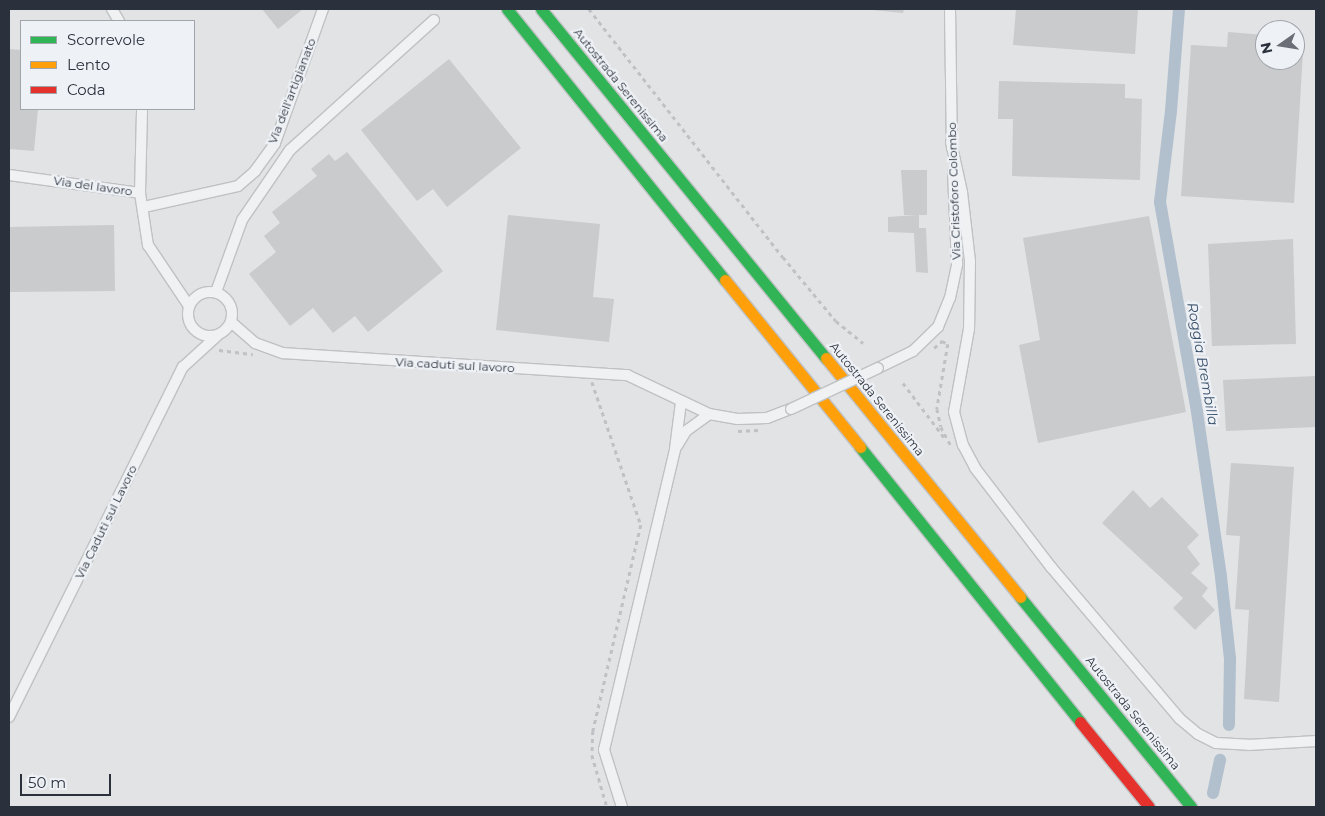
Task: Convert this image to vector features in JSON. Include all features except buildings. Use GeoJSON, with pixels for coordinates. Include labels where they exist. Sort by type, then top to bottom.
{"type":"FeatureCollection","features":[{"type":"Feature","properties":{"kind":"highway"},"geometry":{"type":"LineString","coordinates":[[507,9],[1150,807]]}},
{"type":"Feature","properties":{"kind":"highway","name":"Autostrada Serenissima"},"geometry":{"type":"LineString","coordinates":[[541,9],[1191,807]]}},
{"type":"Feature","properties":{"kind":"street"},"geometry":{"type":"LineString","coordinates":[[112,9],[118,20]]}},
{"type":"Feature","properties":{"kind":"street","name":"Via dell'artigianato"},"geometry":{"type":"LineString","coordinates":[[144,207],[238,186],[255,171],[275,142],[323,9]]}},
{"type":"Feature","properties":{"kind":"street","name":"Via Cristoforo Colombo"},"geometry":{"type":"LineString","coordinates":[[791,409],[913,351],[938,328],[950,298],[957,264],[951,142],[950,9]]}},
{"type":"Feature","properties":{"kind":"street"},"geometry":{"type":"LineString","coordinates":[[216,292],[242,220],[290,150],[434,20]]}},
{"type":"Feature","properties":{"kind":"street"},"geometry":{"type":"LineString","coordinates":[[140,193],[142,110]]}},
{"type":"Feature","properties":{"kind":"street"},"geometry":{"type":"LineString","coordinates":[[951,142],[962,192],[970,262],[966,350],[957,386],[954,412],[963,445],[975,468],[1051,567],[1180,719],[1216,743],[1249,745],[1316,741]]}},
{"type":"Feature","properties":{"kind":"street","name":"Via del lavoro"},"geometry":{"type":"LineString","coordinates":[[9,175],[140,193],[144,207],[148,245],[189,306]]}},
{"type":"Feature","properties":{"kind":"street"},"geometry":{"type":"LineString","coordinates":[[217,336],[203,335],[192,327],[189,306],[197,296],[216,292],[228,301],[231,322]]}},
{"type":"Feature","properties":{"kind":"street","name":"Via Caduti sul Lavoro"},"geometry":{"type":"LineString","coordinates":[[9,718],[183,367],[231,322]]}},
{"type":"Feature","properties":{"kind":"street","name":"Via caduti sul lavoro"},"geometry":{"type":"LineString","coordinates":[[231,322],[255,342],[283,353],[627,375],[643,380],[680,402],[709,414],[738,419],[767,418],[791,409]]}},
{"type":"Feature","properties":{"kind":"street"},"geometry":{"type":"LineString","coordinates":[[622,807],[604,750],[675,449],[680,402]]}},
{"type":"Feature","properties":{"kind":"street"},"geometry":{"type":"LineString","coordinates":[[675,449],[686,431],[709,414]]}},
{"type":"Feature","properties":{"kind":"path"},"geometry":{"type":"LineString","coordinates":[[589,9],[695,147],[836,321],[863,343]]}},
{"type":"Feature","properties":{"kind":"path"},"geometry":{"type":"LineString","coordinates":[[214,350],[262,355]]}},
{"type":"Feature","properties":{"kind":"path"},"geometry":{"type":"LineString","coordinates":[[600,379],[591,379],[641,525],[593,731],[592,756],[607,807]]}},
{"type":"Feature","properties":{"kind":"path"},"geometry":{"type":"LineString","coordinates":[[903,383],[946,438]]}},
{"type":"Feature","properties":{"kind":"path"},"geometry":{"type":"LineString","coordinates":[[734,430],[761,429]]}},
{"type":"Feature","properties":{"kind":"waterway","name":"Roggia Brembilla"},"geometry":{"type":"LineString","coordinates":[[1179,9],[1171,111],[1160,202],[1197,412],[1221,577],[1230,658],[1229,725]]}},
{"type":"Feature","properties":{"kind":"waterway","name":"Roggia Brembilla"},"geometry":{"type":"LineString","coordinates":[[1213,793],[1220,760]]}},
{"type":"Feature","properties":{"kind":"traffic: fast"},"geometry":{"type":"LineString","coordinates":[[507,9],[725,280]]}},
{"type":"Feature","properties":{"kind":"traffic: fast"},"geometry":{"type":"LineString","coordinates":[[541,9],[826,358]]}},
{"type":"Feature","properties":{"kind":"traffic: fast"},"geometry":{"type":"LineString","coordinates":[[860,447],[1080,722]]}},
{"type":"Feature","properties":{"kind":"traffic: fast"},"geometry":{"type":"LineString","coordinates":[[1020,597],[1191,807]]}},
{"type":"Feature","properties":{"kind":"traffic: slow"},"geometry":{"type":"LineString","coordinates":[[725,280],[860,447]]}},
{"type":"Feature","properties":{"kind":"traffic: slow"},"geometry":{"type":"LineString","coordinates":[[826,358],[1020,597]]}},
{"type":"Feature","properties":{"kind":"traffic: jam"},"geometry":{"type":"LineString","coordinates":[[1080,722],[1149,807]]}}]}
